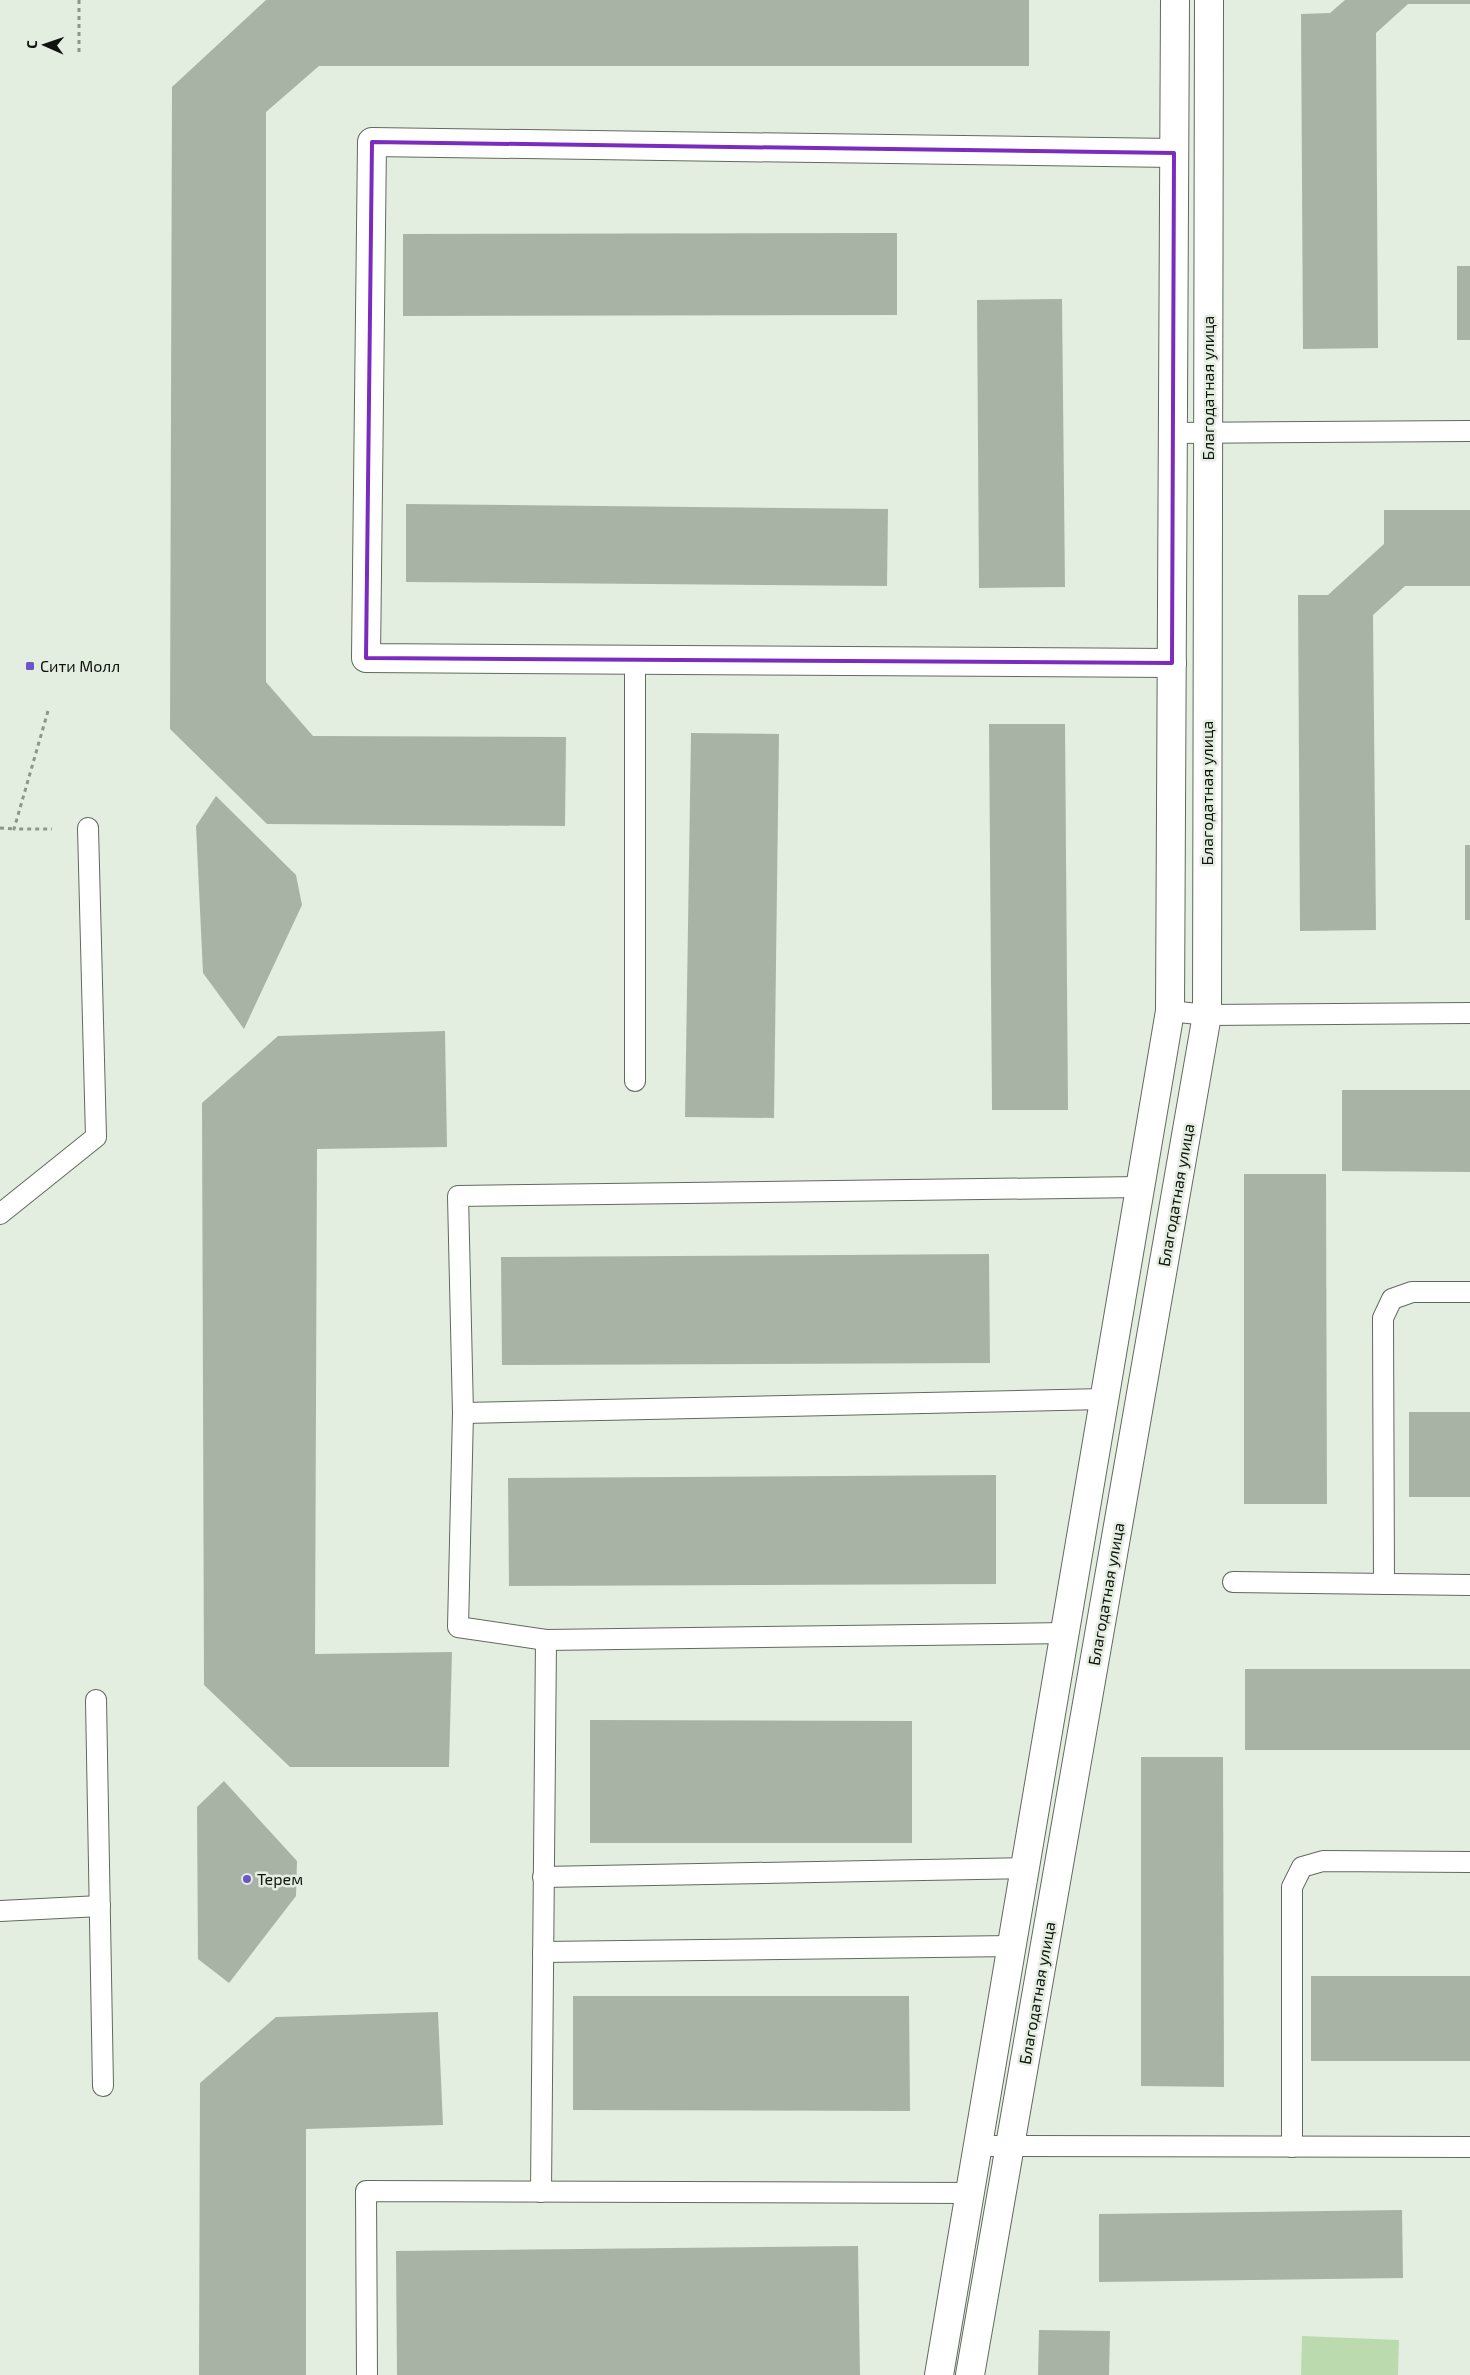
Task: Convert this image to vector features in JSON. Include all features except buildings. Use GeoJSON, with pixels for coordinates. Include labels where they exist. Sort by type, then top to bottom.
{"type":"FeatureCollection","features":[{"type":"Feature","properties":{"kind":"street","name":"Благодатная улица"},"geometry":{"type":"LineString","coordinates":[[939,2375],[1170,1010],[1175,0]]}},
{"type":"Feature","properties":{"kind":"street","name":"Благодатная улица"},"geometry":{"type":"LineString","coordinates":[[970,2375],[1207,1016],[1209,0]]}},
{"type":"Feature","properties":{"kind":"street"},"geometry":{"type":"LineString","coordinates":[[1172,663],[366,658],[372,142],[1174,153]]}},
{"type":"Feature","properties":{"kind":"lane"},"geometry":{"type":"LineString","coordinates":[[1172,433],[1470,431]]}},
{"type":"Feature","properties":{"kind":"lane"},"geometry":{"type":"LineString","coordinates":[[635,660],[635,1081]]}},
{"type":"Feature","properties":{"kind":"lane"},"geometry":{"type":"LineString","coordinates":[[0,1214],[96,1137],[88,828]]}},
{"type":"Feature","properties":{"kind":"lane"},"geometry":{"type":"LineString","coordinates":[[1170,1010],[1207,1016],[1470,1013]]}},
{"type":"Feature","properties":{"kind":"lane"},"geometry":{"type":"LineString","coordinates":[[1065,1633],[546,1640],[458,1627],[463,1413],[458,1196],[1140,1187]]}},
{"type":"Feature","properties":{"kind":"lane"},"geometry":{"type":"LineString","coordinates":[[1384,1584],[1383,1318],[1392,1299],[1412,1292],[1470,1292]]}},
{"type":"Feature","properties":{"kind":"lane"},"geometry":{"type":"LineString","coordinates":[[463,1413],[1104,1399]]}},
{"type":"Feature","properties":{"kind":"lane"},"geometry":{"type":"LineString","coordinates":[[1233,1582],[1470,1585]]}},
{"type":"Feature","properties":{"kind":"lane"},"geometry":{"type":"LineString","coordinates":[[541,2192],[546,1640]]}},
{"type":"Feature","properties":{"kind":"lane"},"geometry":{"type":"LineString","coordinates":[[96,1700],[103,2086]]}},
{"type":"Feature","properties":{"kind":"lane"},"geometry":{"type":"LineString","coordinates":[[1292,2147],[1292,1887],[1302,1867],[1323,1861],[1470,1862]]}},
{"type":"Feature","properties":{"kind":"lane"},"geometry":{"type":"LineString","coordinates":[[543,1877],[1025,1868]]}},
{"type":"Feature","properties":{"kind":"lane"},"geometry":{"type":"LineString","coordinates":[[0,1911],[100,1906]]}},
{"type":"Feature","properties":{"kind":"lane"},"geometry":{"type":"LineString","coordinates":[[542,1952],[1012,1946]]}},
{"type":"Feature","properties":{"kind":"lane"},"geometry":{"type":"LineString","coordinates":[[978,2146],[1470,2147]]}},
{"type":"Feature","properties":{"kind":"lane"},"geometry":{"type":"LineString","coordinates":[[367,2375],[366,2191],[970,2193]]}},
{"type":"Feature","properties":{"kind":"path"},"geometry":{"type":"LineString","coordinates":[[79,0],[79,54]]}},
{"type":"Feature","properties":{"kind":"path"},"geometry":{"type":"LineString","coordinates":[[14,828],[48,711]]}},
{"type":"Feature","properties":{"kind":"path"},"geometry":{"type":"LineString","coordinates":[[0,828],[52,828]]}},
{"type":"Feature","properties":{"kind":"highlighted area"},"geometry":{"type":"Polygon","coordinates":[[[372,142],[1174,153],[1172,663],[366,658],[372,142]]]}},
{"type":"Feature","properties":{"kind":"green space"},"geometry":{"type":"Polygon","coordinates":[[[1302,2336],[1399,2340],[1398,2375],[1301,2375],[1302,2336]]]}},
{"type":"Feature","properties":{"kind":"place","name":"Сити Молл"},"geometry":{"type":"Point","coordinates":[30,666]}},
{"type":"Feature","properties":{"kind":"place","name":"Терем"},"geometry":{"type":"Point","coordinates":[247,1879]}}]}
